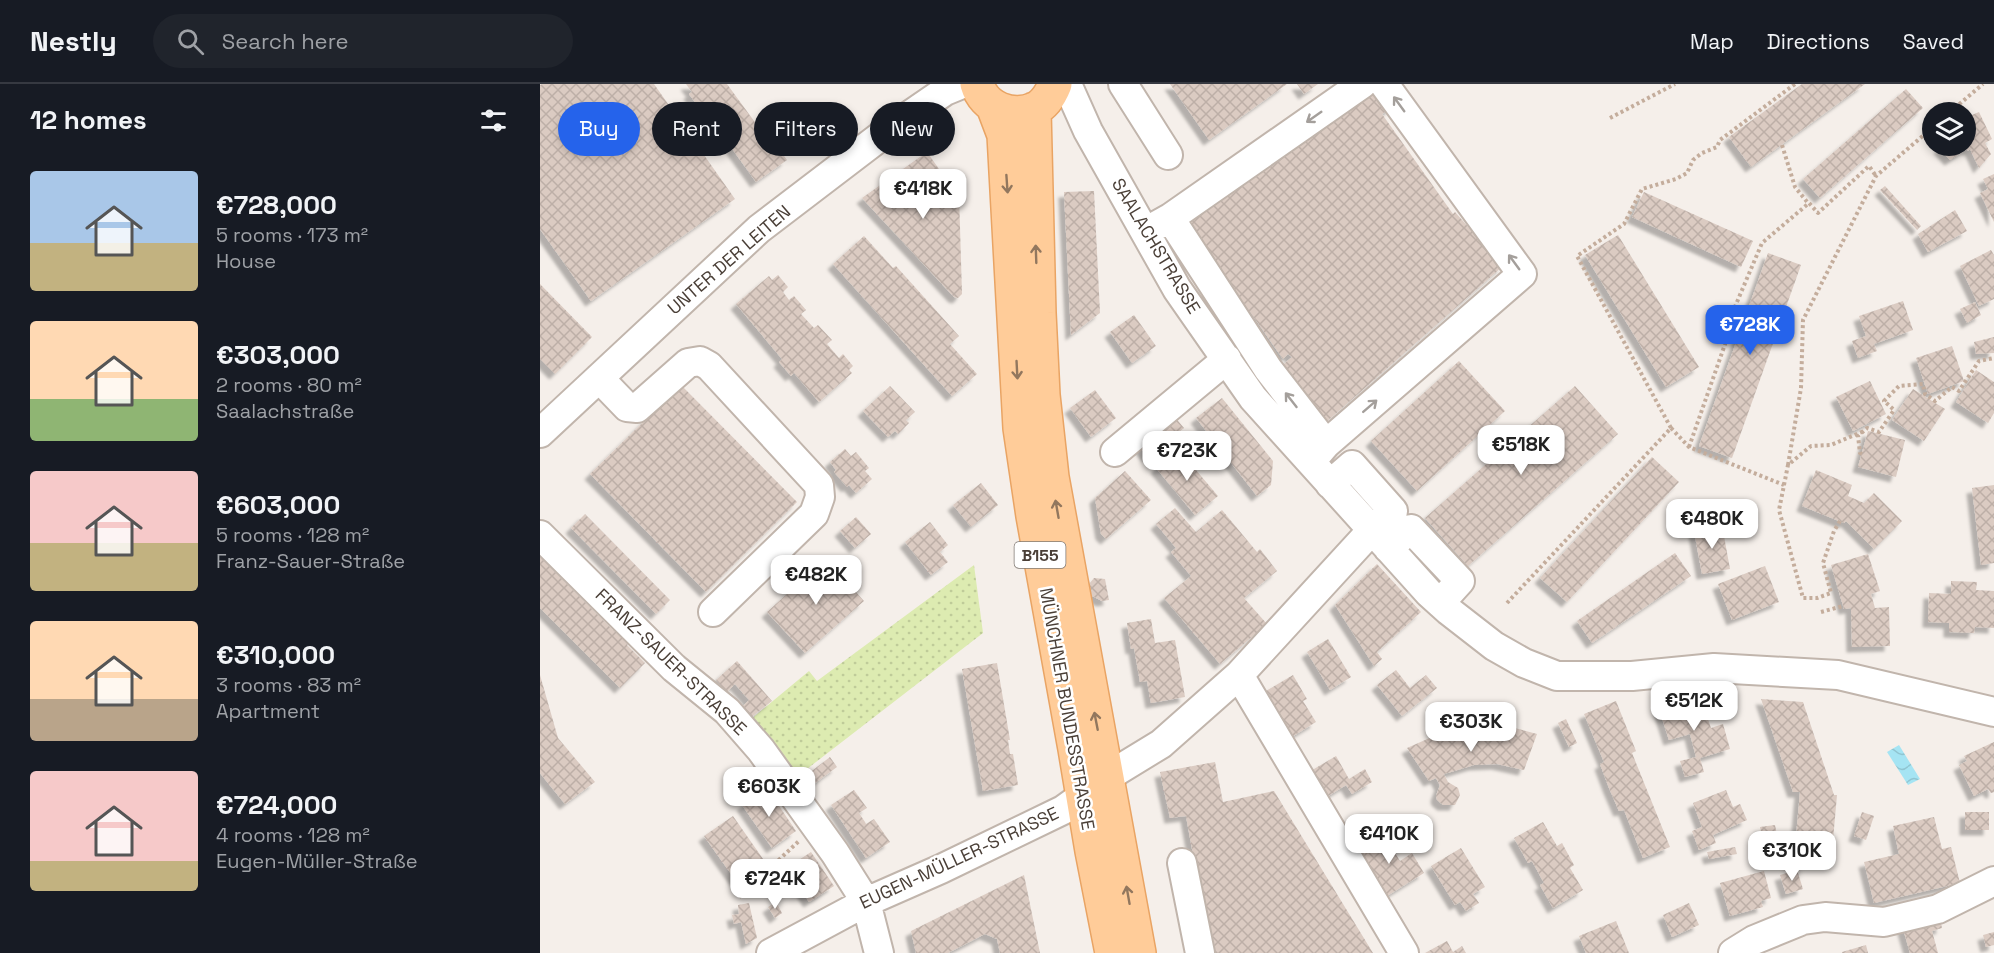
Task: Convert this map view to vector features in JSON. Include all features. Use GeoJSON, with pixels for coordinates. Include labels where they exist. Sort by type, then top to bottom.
{"type":"FeatureCollection","features":[{"type":"Feature","properties":{"kind":"main road"},"geometry":{"type":"LineString","coordinates":[[985,95],[1006,112],[1013,113],[1020,113],[1043,100]]}},
{"type":"Feature","properties":{"kind":"main road","name":"MÜNCHNER BUNDESSTRASSE"},"geometry":{"type":"LineString","coordinates":[[985,95],[1004,135],[1020,428],[1033,516],[1095,787],[1139,953]]}},
{"type":"Feature","properties":{"kind":"main road","name":"MÜNCHNER BUNDESSTRASSE"},"geometry":{"type":"LineString","coordinates":[[1043,100],[1039,313],[1043,395],[1052,477],[1076,620],[1112,953]]}},
{"type":"Feature","properties":{"kind":"street","name":"UNTER DER LEITEN"},"geometry":{"type":"LineString","coordinates":[[540,433],[759,229],[894,126],[945,91],[962,84]]}},
{"type":"Feature","properties":{"kind":"street","name":"SAALACHSTRASSE"},"geometry":{"type":"LineString","coordinates":[[1067,84],[1088,131],[1177,289],[1253,398],[1318,453],[1330,484],[1440,603],[1494,646],[1524,663],[1557,676],[1632,676],[1714,668],[1838,675],[1994,712]]}},
{"type":"Feature","properties":{"kind":"street"},"geometry":{"type":"LineString","coordinates":[[1124,84],[1168,155]]}},
{"type":"Feature","properties":{"kind":"street"},"geometry":{"type":"LineString","coordinates":[[1145,232],[1170,218],[1362,84]]}},
{"type":"Feature","properties":{"kind":"street"},"geometry":{"type":"LineString","coordinates":[[1170,218],[1268,369],[1318,453],[1522,274],[1384,84]]}},
{"type":"Feature","properties":{"kind":"street"},"geometry":{"type":"LineString","coordinates":[[1043,100],[1088,131]]}},
{"type":"Feature","properties":{"kind":"street"},"geometry":{"type":"LineString","coordinates":[[1114,452],[1227,359]]}},
{"type":"Feature","properties":{"kind":"street"},"geometry":{"type":"LineString","coordinates":[[599,378],[627,407],[637,408],[688,363],[700,362],[710,366],[819,485],[820,497],[814,514],[713,612]]}},
{"type":"Feature","properties":{"kind":"street","name":"FRANZ-SAUER-STRASSE"},"geometry":{"type":"LineString","coordinates":[[540,535],[674,668],[727,711],[761,750],[866,902],[879,953]]}},
{"type":"Feature","properties":{"kind":"street"},"geometry":{"type":"LineString","coordinates":[[1095,787],[1161,744],[1239,675],[1380,539]]}},
{"type":"Feature","properties":{"kind":"street"},"geometry":{"type":"LineString","coordinates":[[1239,675],[1404,953]]}},
{"type":"Feature","properties":{"kind":"street","name":"EUGEN-MÜLLER-STRASSE"},"geometry":{"type":"LineString","coordinates":[[771,953],[866,902],[1053,815],[1095,787]]}},
{"type":"Feature","properties":{"kind":"street"},"geometry":{"type":"LineString","coordinates":[[1182,863],[1200,953]]}},
{"type":"Feature","properties":{"kind":"street"},"geometry":{"type":"LineString","coordinates":[[1733,953],[1754,940],[1803,920],[1825,917],[1884,922],[1938,909],[1994,881]]}},
{"type":"Feature","properties":{"kind":"path"},"geometry":{"type":"LineString","coordinates":[[1610,118],[1676,84]]}},
{"type":"Feature","properties":{"kind":"path"},"geometry":{"type":"LineString","coordinates":[[1784,485],[1689,447],[1671,428],[1577,256],[1624,224],[1642,189],[1676,179],[1687,173],[1693,160],[1702,153],[1717,147],[1720,140],[1795,84]]}},
{"type":"Feature","properties":{"kind":"path"},"geometry":{"type":"LineString","coordinates":[[1962,102],[1983,84]]}},
{"type":"Feature","properties":{"kind":"path"},"geometry":{"type":"LineString","coordinates":[[1840,522],[1834,531],[1823,563],[1831,593],[1817,598],[1803,598],[1779,510],[1801,388],[1803,320],[1876,176],[1922,137]]}},
{"type":"Feature","properties":{"kind":"path"},"geometry":{"type":"LineString","coordinates":[[1782,144],[1795,187],[1818,213],[1869,166],[1876,176]]}},
{"type":"Feature","properties":{"kind":"path"},"geometry":{"type":"LineString","coordinates":[[1689,447],[1737,310],[1734,309],[1762,243],[1809,203]]}},
{"type":"Feature","properties":{"kind":"path"},"geometry":{"type":"LineString","coordinates":[[1788,465],[1810,446],[1831,445],[1867,428],[1879,432],[1894,410],[1884,401],[1899,386],[1923,384],[1925,394],[1935,401],[1952,387],[1959,391],[1979,361],[1994,358]]}},
{"type":"Feature","properties":{"kind":"path"},"geometry":{"type":"LineString","coordinates":[[1508,603],[1671,428]]}},
{"type":"Feature","properties":{"kind":"path"},"geometry":{"type":"LineString","coordinates":[[1862,454],[1858,436],[1864,431]]}},
{"type":"Feature","properties":{"kind":"path"},"geometry":{"type":"LineString","coordinates":[[1821,612],[1843,606]]}},
{"type":"Feature","properties":{"kind":"path"},"geometry":{"type":"LineString","coordinates":[[739,897],[815,826]]}},
{"type":"Feature","properties":{"kind":"green space"},"geometry":{"type":"Polygon","coordinates":[[[974,565],[983,633],[794,779],[750,720],[809,671],[817,681],[974,565]]]}},
{"type":"Feature","properties":{"kind":"water"},"geometry":{"type":"Polygon","coordinates":[[[1899,745],[1920,779],[1908,785],[1887,752],[1899,745]]]}},
{"type":"Feature","properties":{"kind":"building"},"geometry":{"type":"Polygon","coordinates":[[[654,84],[667,102],[652,102],[652,156],[705,156],[735,199],[591,301],[540,229],[540,85],[654,84]]]}},
{"type":"Feature","properties":{"kind":"building"},"geometry":{"type":"Polygon","coordinates":[[[686,84],[727,84],[740,102],[695,102],[689,94],[692,92],[686,84]]]}},
{"type":"Feature","properties":{"kind":"building"},"geometry":{"type":"Polygon","coordinates":[[[1170,84],[1287,84],[1209,140],[1170,84]]]}},
{"type":"Feature","properties":{"kind":"building"},"geometry":{"type":"Polygon","coordinates":[[[1297,84],[1318,84],[1304,94],[1297,84]]]}},
{"type":"Feature","properties":{"kind":"building"},"geometry":{"type":"Polygon","coordinates":[[[1802,84],[1865,84],[1751,167],[1729,137],[1802,84]]]}},
{"type":"Feature","properties":{"kind":"building"},"geometry":{"type":"Polygon","coordinates":[[[1375,89],[1392,108],[1382,114],[1453,214],[1455,212],[1503,266],[1324,424],[1277,370],[1292,357],[1288,354],[1283,359],[1191,227],[1193,226],[1186,216],[1375,89]]]}},
{"type":"Feature","properties":{"kind":"building"},"geometry":{"type":"Polygon","coordinates":[[[1906,89],[1922,107],[1820,198],[1803,179],[1906,89]]]}},
{"type":"Feature","properties":{"kind":"building"},"geometry":{"type":"Polygon","coordinates":[[[742,104],[754,121],[754,156],[784,156],[787,160],[756,182],[737,156],[742,156],[742,104]]]}},
{"type":"Feature","properties":{"kind":"building"},"geometry":{"type":"Polygon","coordinates":[[[1979,112],[1992,139],[1985,143],[1991,154],[1979,168],[1973,156],[1976,156],[1976,113],[1979,112]]]}},
{"type":"Feature","properties":{"kind":"building"},"geometry":{"type":"Polygon","coordinates":[[[921,156],[930,156],[939,169],[938,178],[929,190],[940,201],[943,201],[944,195],[959,193],[962,294],[958,298],[954,297],[862,198],[921,156]]]}},
{"type":"Feature","properties":{"kind":"building"},"geometry":{"type":"Polygon","coordinates":[[[1994,174],[1994,222],[1980,193],[1988,189],[1983,179],[1994,174]]]}},
{"type":"Feature","properties":{"kind":"building"},"geometry":{"type":"Polygon","coordinates":[[[1885,186],[1921,226],[1917,230],[1880,190],[1885,186]]]}},
{"type":"Feature","properties":{"kind":"building"},"geometry":{"type":"Polygon","coordinates":[[[1094,191],[1100,313],[1071,335],[1064,192],[1094,191]]]}},
{"type":"Feature","properties":{"kind":"building"},"geometry":{"type":"Polygon","coordinates":[[[1644,192],[1753,241],[1741,267],[1632,217],[1644,192]]]}},
{"type":"Feature","properties":{"kind":"building"},"geometry":{"type":"Polygon","coordinates":[[[1955,210],[1967,231],[1928,252],[1918,234],[1955,210]]]}},
{"type":"Feature","properties":{"kind":"building"},"geometry":{"type":"Polygon","coordinates":[[[1618,235],[1699,367],[1666,387],[1585,255],[1618,235]]]}},
{"type":"Feature","properties":{"kind":"building"},"geometry":{"type":"Polygon","coordinates":[[[864,236],[893,268],[896,266],[959,336],[950,344],[977,374],[952,396],[833,264],[864,236]]]}},
{"type":"Feature","properties":{"kind":"building"},"geometry":{"type":"Polygon","coordinates":[[[1991,250],[1994,255],[1994,299],[1979,306],[1960,266],[1991,250]]]}},
{"type":"Feature","properties":{"kind":"building"},"geometry":{"type":"Polygon","coordinates":[[[1768,253],[1801,265],[1732,458],[1699,446],[1768,253]]]}},
{"type":"Feature","properties":{"kind":"building"},"geometry":{"type":"Polygon","coordinates":[[[778,275],[788,287],[783,292],[789,300],[794,296],[806,310],[801,314],[814,328],[818,325],[832,340],[827,344],[839,358],[843,354],[853,366],[849,370],[852,373],[819,402],[794,373],[791,376],[779,362],[782,359],[736,304],[769,276],[772,280],[778,275]]]}},
{"type":"Feature","properties":{"kind":"building"},"geometry":{"type":"Polygon","coordinates":[[[540,284],[592,337],[555,374],[540,359],[540,284]]]}},
{"type":"Feature","properties":{"kind":"building"},"geometry":{"type":"Polygon","coordinates":[[[1903,301],[1913,330],[1874,344],[1877,351],[1858,358],[1852,341],[1866,336],[1859,316],[1903,301]]]}},
{"type":"Feature","properties":{"kind":"building"},"geometry":{"type":"Polygon","coordinates":[[[1975,302],[1981,315],[1967,323],[1960,309],[1975,302]]]}},
{"type":"Feature","properties":{"kind":"building"},"geometry":{"type":"Polygon","coordinates":[[[1134,315],[1156,346],[1132,363],[1110,332],[1134,315]]]}},
{"type":"Feature","properties":{"kind":"building"},"geometry":{"type":"Polygon","coordinates":[[[1994,337],[1994,353],[1976,354],[1974,342],[1994,337]]]}},
{"type":"Feature","properties":{"kind":"building"},"geometry":{"type":"Polygon","coordinates":[[[1952,346],[1964,381],[1928,394],[1916,358],[1952,346]]]}},
{"type":"Feature","properties":{"kind":"building"},"geometry":{"type":"Polygon","coordinates":[[[1459,361],[1505,411],[1417,491],[1371,441],[1459,361]]]}},
{"type":"Feature","properties":{"kind":"building"},"geometry":{"type":"Polygon","coordinates":[[[1976,370],[1994,382],[1994,413],[1988,423],[1956,402],[1976,370]]]}},
{"type":"Feature","properties":{"kind":"building"},"geometry":{"type":"Polygon","coordinates":[[[1870,381],[1886,414],[1853,431],[1836,397],[1870,381]]]}},
{"type":"Feature","properties":{"kind":"building"},"geometry":{"type":"Polygon","coordinates":[[[681,385],[797,502],[706,592],[590,474],[681,385]]]}},
{"type":"Feature","properties":{"kind":"building"},"geometry":{"type":"Polygon","coordinates":[[[890,386],[915,412],[906,420],[909,423],[898,434],[895,431],[888,437],[863,411],[890,386]]]}},
{"type":"Feature","properties":{"kind":"building"},"geometry":{"type":"Polygon","coordinates":[[[1575,386],[1618,434],[1468,566],[1425,518],[1575,386]]]}},
{"type":"Feature","properties":{"kind":"building"},"geometry":{"type":"Polygon","coordinates":[[[1913,389],[1945,409],[1924,441],[1892,420],[1913,389]]]}},
{"type":"Feature","properties":{"kind":"building"},"geometry":{"type":"Polygon","coordinates":[[[1095,390],[1116,418],[1091,437],[1070,408],[1095,390]]]}},
{"type":"Feature","properties":{"kind":"building"},"geometry":{"type":"Polygon","coordinates":[[[1222,398],[1273,461],[1271,485],[1257,496],[1196,418],[1222,398]]]}},
{"type":"Feature","properties":{"kind":"building"},"geometry":{"type":"Polygon","coordinates":[[[1174,416],[1184,428],[1169,440],[1160,429],[1174,416]]]}},
{"type":"Feature","properties":{"kind":"building"},"geometry":{"type":"Polygon","coordinates":[[[1868,431],[1905,440],[1896,477],[1858,467],[1868,431]]]}},
{"type":"Feature","properties":{"kind":"building"},"geometry":{"type":"Polygon","coordinates":[[[1153,434],[1163,445],[1148,457],[1139,446],[1153,434]]]}},
{"type":"Feature","properties":{"kind":"building"},"geometry":{"type":"Polygon","coordinates":[[[845,449],[851,456],[856,452],[869,468],[865,471],[872,479],[856,493],[849,485],[847,487],[834,472],[836,470],[830,462],[845,449]]]}},
{"type":"Feature","properties":{"kind":"building"},"geometry":{"type":"Polygon","coordinates":[[[1179,450],[1218,496],[1195,515],[1156,468],[1179,450]]]}},
{"type":"Feature","properties":{"kind":"building"},"geometry":{"type":"Polygon","coordinates":[[[1652,457],[1679,482],[1567,602],[1540,578],[1652,457]]]}},
{"type":"Feature","properties":{"kind":"building"},"geometry":{"type":"Polygon","coordinates":[[[1816,470],[1852,485],[1848,496],[1864,503],[1874,493],[1902,521],[1874,549],[1846,521],[1844,523],[1802,506],[1816,470]]]}},
{"type":"Feature","properties":{"kind":"building"},"geometry":{"type":"Polygon","coordinates":[[[1125,471],[1151,500],[1106,539],[1101,534],[1095,498],[1125,471]]]}},
{"type":"Feature","properties":{"kind":"building"},"geometry":{"type":"Polygon","coordinates":[[[981,483],[998,505],[971,527],[953,505],[981,483]]]}},
{"type":"Feature","properties":{"kind":"building"},"geometry":{"type":"Polygon","coordinates":[[[1994,485],[1994,563],[1981,565],[1972,488],[1994,485]]]}},
{"type":"Feature","properties":{"kind":"building"},"geometry":{"type":"Polygon","coordinates":[[[1175,508],[1196,532],[1222,510],[1257,552],[1260,549],[1277,571],[1244,598],[1267,624],[1220,664],[1164,598],[1191,576],[1171,552],[1176,548],[1156,524],[1175,508]]]}},
{"type":"Feature","properties":{"kind":"building"},"geometry":{"type":"Polygon","coordinates":[[[585,514],[670,600],[656,614],[571,528],[585,514]]]}},
{"type":"Feature","properties":{"kind":"building"},"geometry":{"type":"Polygon","coordinates":[[[856,517],[871,534],[855,548],[840,531],[856,517]]]}},
{"type":"Feature","properties":{"kind":"building"},"geometry":{"type":"Polygon","coordinates":[[[930,522],[948,545],[940,552],[948,562],[931,575],[905,542],[930,522]]]}},
{"type":"Feature","properties":{"kind":"building"},"geometry":{"type":"Polygon","coordinates":[[[1722,525],[1730,569],[1702,574],[1694,531],[1722,525]]]}},
{"type":"Feature","properties":{"kind":"building"},"geometry":{"type":"Polygon","coordinates":[[[1675,553],[1691,576],[1592,643],[1577,621],[1675,553]]]}},
{"type":"Feature","properties":{"kind":"building"},"geometry":{"type":"Polygon","coordinates":[[[1868,554],[1880,591],[1871,594],[1875,608],[1889,607],[1890,646],[1852,647],[1851,608],[1844,609],[1831,565],[1868,554]]]}},
{"type":"Feature","properties":{"kind":"building"},"geometry":{"type":"Polygon","coordinates":[[[540,557],[629,643],[627,645],[645,663],[620,688],[540,608],[540,557]]]}},
{"type":"Feature","properties":{"kind":"building"},"geometry":{"type":"Polygon","coordinates":[[[826,559],[864,601],[805,653],[767,612],[826,559]]]}},
{"type":"Feature","properties":{"kind":"building"},"geometry":{"type":"Polygon","coordinates":[[[1377,564],[1421,612],[1377,652],[1382,659],[1374,666],[1335,605],[1377,564]]]}},
{"type":"Feature","properties":{"kind":"building"},"geometry":{"type":"Polygon","coordinates":[[[1765,566],[1779,602],[1732,620],[1718,584],[1765,566]]]}},
{"type":"Feature","properties":{"kind":"building"},"geometry":{"type":"Polygon","coordinates":[[[1094,578],[1105,579],[1109,600],[1102,601],[1092,596],[1089,584],[1094,578]]]}},
{"type":"Feature","properties":{"kind":"building"},"geometry":{"type":"Polygon","coordinates":[[[1951,581],[1977,582],[1976,590],[1994,591],[1994,628],[1975,627],[1974,633],[1949,632],[1949,623],[1928,622],[1929,593],[1951,594],[1951,581]]]}},
{"type":"Feature","properties":{"kind":"building"},"geometry":{"type":"Polygon","coordinates":[[[1151,619],[1155,643],[1175,640],[1185,697],[1151,703],[1147,681],[1140,682],[1127,623],[1151,619]]]}},
{"type":"Feature","properties":{"kind":"building"},"geometry":{"type":"Polygon","coordinates":[[[1328,639],[1351,677],[1330,690],[1307,652],[1328,639]]]}},
{"type":"Feature","properties":{"kind":"building"},"geometry":{"type":"Polygon","coordinates":[[[737,661],[772,701],[750,718],[741,708],[749,700],[735,684],[727,692],[716,680],[737,661]]]}},
{"type":"Feature","properties":{"kind":"building"},"geometry":{"type":"Polygon","coordinates":[[[997,663],[1010,740],[1008,740],[1010,754],[1013,754],[1018,785],[983,791],[962,669],[997,663]]]}},
{"type":"Feature","properties":{"kind":"building"},"geometry":{"type":"Polygon","coordinates":[[[1396,670],[1410,688],[1426,675],[1437,688],[1402,716],[1377,685],[1396,670]]]}},
{"type":"Feature","properties":{"kind":"building"},"geometry":{"type":"Polygon","coordinates":[[[540,675],[558,738],[595,782],[565,804],[540,773],[540,675]]]}},
{"type":"Feature","properties":{"kind":"building"},"geometry":{"type":"Polygon","coordinates":[[[1293,675],[1307,699],[1303,701],[1316,722],[1290,738],[1270,705],[1273,702],[1266,691],[1293,675]]]}},
{"type":"Feature","properties":{"kind":"building"},"geometry":{"type":"Polygon","coordinates":[[[1700,696],[1711,728],[1723,724],[1730,749],[1700,758],[1704,772],[1685,777],[1680,761],[1696,757],[1690,734],[1669,740],[1659,709],[1700,696]]]}},
{"type":"Feature","properties":{"kind":"building"},"geometry":{"type":"Polygon","coordinates":[[[1761,699],[1803,702],[1834,795],[1837,795],[1833,840],[1796,837],[1800,792],[1793,792],[1761,699]]]}},
{"type":"Feature","properties":{"kind":"building"},"geometry":{"type":"Polygon","coordinates":[[[1616,701],[1636,751],[1632,753],[1670,847],[1643,858],[1624,810],[1619,811],[1609,788],[1600,764],[1604,762],[1584,714],[1616,701]]]}},
{"type":"Feature","properties":{"kind":"building"},"geometry":{"type":"Polygon","coordinates":[[[1566,719],[1577,743],[1569,747],[1558,723],[1566,719]]]}},
{"type":"Feature","properties":{"kind":"building"},"geometry":{"type":"Polygon","coordinates":[[[1471,725],[1515,728],[1537,734],[1524,770],[1497,764],[1474,765],[1444,774],[1448,782],[1458,788],[1460,795],[1455,805],[1443,805],[1437,800],[1440,785],[1436,778],[1429,781],[1407,748],[1450,729],[1471,725]]]}},
{"type":"Feature","properties":{"kind":"building"},"geometry":{"type":"Polygon","coordinates":[[[1994,742],[1994,792],[1991,793],[1988,789],[1974,796],[1959,765],[1967,761],[1964,756],[1994,742]]]}},
{"type":"Feature","properties":{"kind":"building"},"geometry":{"type":"Polygon","coordinates":[[[1336,756],[1349,779],[1365,769],[1372,782],[1352,794],[1346,785],[1325,798],[1309,772],[1336,756]]]}},
{"type":"Feature","properties":{"kind":"building"},"geometry":{"type":"Polygon","coordinates":[[[830,757],[837,767],[803,792],[796,783],[830,757]]]}},
{"type":"Feature","properties":{"kind":"building"},"geometry":{"type":"Polygon","coordinates":[[[1215,762],[1223,802],[1274,791],[1373,953],[1211,953],[1186,816],[1170,818],[1160,772],[1215,762]]]}},
{"type":"Feature","properties":{"kind":"building"},"geometry":{"type":"Polygon","coordinates":[[[767,788],[796,831],[772,848],[742,805],[767,788]]]}},
{"type":"Feature","properties":{"kind":"building"},"geometry":{"type":"Polygon","coordinates":[[[854,790],[867,808],[859,813],[866,824],[874,819],[890,842],[866,858],[831,805],[854,790]]]}},
{"type":"Feature","properties":{"kind":"building"},"geometry":{"type":"Polygon","coordinates":[[[1726,790],[1733,807],[1740,804],[1747,820],[1713,835],[1716,843],[1699,850],[1692,831],[1702,827],[1693,803],[1726,790]]]}},
{"type":"Feature","properties":{"kind":"building"},"geometry":{"type":"Polygon","coordinates":[[[1862,812],[1874,816],[1866,840],[1854,836],[1862,812]]]}},
{"type":"Feature","properties":{"kind":"building"},"geometry":{"type":"Polygon","coordinates":[[[1965,812],[1989,812],[1989,830],[1965,830],[1965,812]]]}},
{"type":"Feature","properties":{"kind":"building"},"geometry":{"type":"Polygon","coordinates":[[[733,816],[768,866],[739,885],[704,836],[733,816]]]}},
{"type":"Feature","properties":{"kind":"building"},"geometry":{"type":"Polygon","coordinates":[[[1934,817],[1942,849],[1951,847],[1960,883],[1874,903],[1864,862],[1899,854],[1893,826],[1934,817]]]}},
{"type":"Feature","properties":{"kind":"building"},"geometry":{"type":"Polygon","coordinates":[[[1543,822],[1557,846],[1562,843],[1574,865],[1570,868],[1583,890],[1553,908],[1540,885],[1544,883],[1532,861],[1528,863],[1514,838],[1543,822]]]}},
{"type":"Feature","properties":{"kind":"building"},"geometry":{"type":"Polygon","coordinates":[[[1775,825],[1777,835],[1762,837],[1760,827],[1775,825]]]}},
{"type":"Feature","properties":{"kind":"building"},"geometry":{"type":"Polygon","coordinates":[[[1383,833],[1400,861],[1412,853],[1424,873],[1387,896],[1357,849],[1383,833]]]}},
{"type":"Feature","properties":{"kind":"building"},"geometry":{"type":"Polygon","coordinates":[[[1735,847],[1737,854],[1709,859],[1707,852],[1735,847]]]}},
{"type":"Feature","properties":{"kind":"building"},"geometry":{"type":"Polygon","coordinates":[[[1461,848],[1485,887],[1473,894],[1479,903],[1466,911],[1460,902],[1455,905],[1431,866],[1461,848]]]}},
{"type":"Feature","properties":{"kind":"building"},"geometry":{"type":"Polygon","coordinates":[[[811,852],[834,886],[809,902],[801,890],[798,892],[787,876],[790,874],[785,869],[811,852]]]}},
{"type":"Feature","properties":{"kind":"building"},"geometry":{"type":"Polygon","coordinates":[[[1797,870],[1803,889],[1786,894],[1780,875],[1797,870]]]}},
{"type":"Feature","properties":{"kind":"building"},"geometry":{"type":"Polygon","coordinates":[[[1764,871],[1771,898],[1761,901],[1763,907],[1730,916],[1720,883],[1764,871]]]}},
{"type":"Feature","properties":{"kind":"building"},"geometry":{"type":"Polygon","coordinates":[[[1024,875],[1040,953],[1000,953],[997,939],[985,934],[948,953],[916,953],[911,931],[1024,875]]]}},
{"type":"Feature","properties":{"kind":"building"},"geometry":{"type":"Polygon","coordinates":[[[776,902],[782,913],[775,918],[768,907],[776,902]]]}},
{"type":"Feature","properties":{"kind":"building"},"geometry":{"type":"Polygon","coordinates":[[[749,903],[757,938],[746,944],[741,922],[734,924],[732,915],[739,914],[738,905],[749,903]]]}},
{"type":"Feature","properties":{"kind":"building"},"geometry":{"type":"Polygon","coordinates":[[[1689,903],[1699,925],[1672,937],[1663,915],[1689,903]]]}},
{"type":"Feature","properties":{"kind":"building"},"geometry":{"type":"Polygon","coordinates":[[[1939,915],[1942,928],[1932,931],[1938,953],[1910,953],[1902,925],[1939,915]]]}},
{"type":"Feature","properties":{"kind":"building"},"geometry":{"type":"Polygon","coordinates":[[[1616,921],[1629,953],[1586,953],[1579,936],[1616,921]]]}},
{"type":"Feature","properties":{"kind":"building"},"geometry":{"type":"Polygon","coordinates":[[[1994,932],[1994,945],[1986,947],[1983,935],[1994,932]]]}},
{"type":"Feature","properties":{"kind":"building"},"geometry":{"type":"Polygon","coordinates":[[[1447,941],[1453,952],[1462,946],[1466,953],[1425,953],[1447,941]]]}},
{"type":"Feature","properties":{"kind":"building"},"geometry":{"type":"Polygon","coordinates":[[[1866,945],[1868,953],[1842,953],[1842,952],[1866,945]]]}}]}
